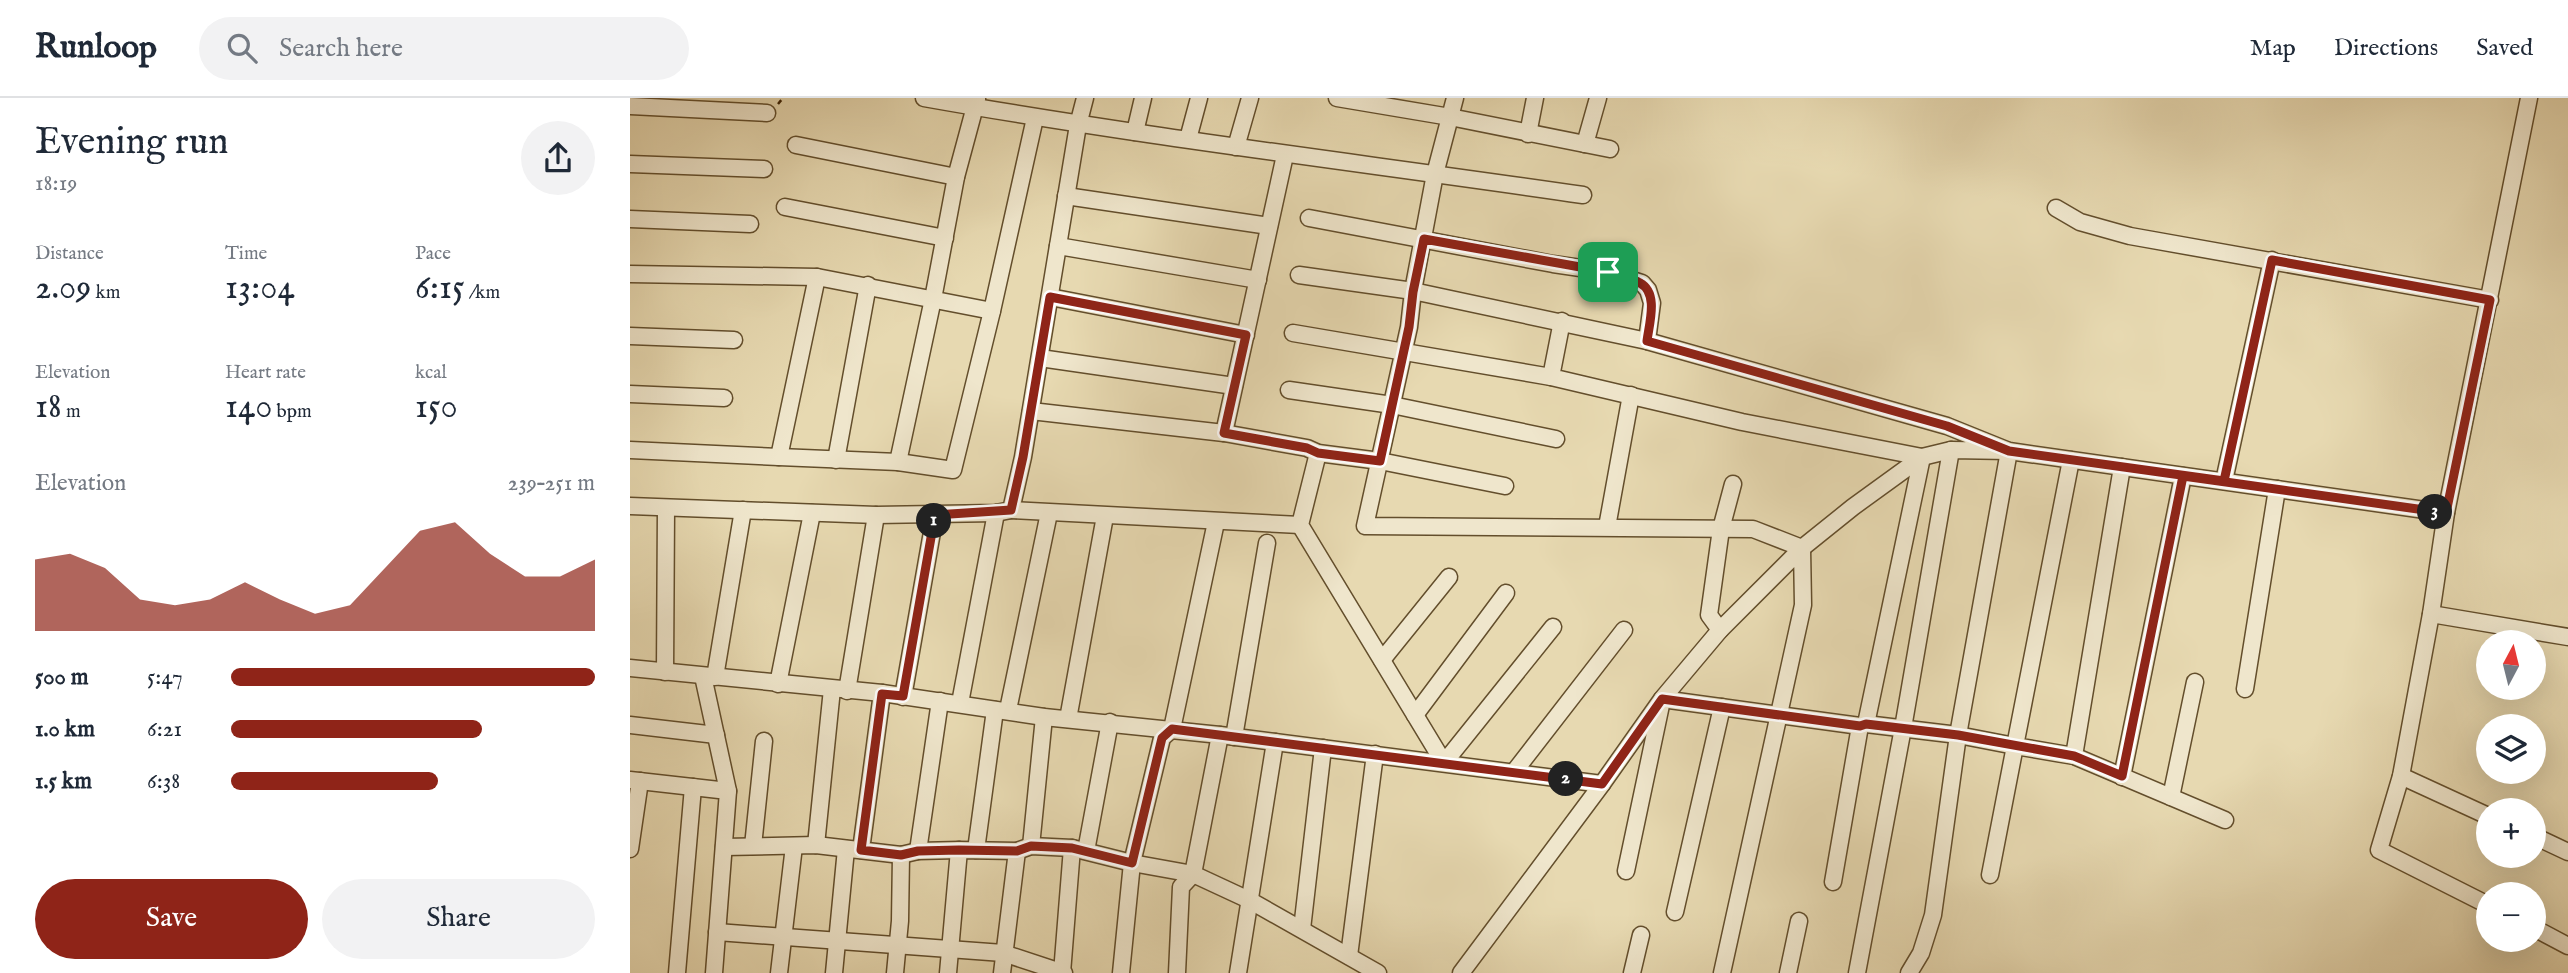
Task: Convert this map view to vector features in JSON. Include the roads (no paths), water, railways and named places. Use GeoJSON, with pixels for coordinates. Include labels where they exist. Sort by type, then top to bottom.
{"type":"FeatureCollection","features":[{"type":"Feature","properties":{"kind":"street"},"geometry":{"type":"LineString","coordinates":[[924,98],[976,103],[1035,118],[1079,125],[1583,195]]}},
{"type":"Feature","properties":{"kind":"street"},"geometry":{"type":"LineString","coordinates":[[960,703],[1004,511],[1031,411],[1085,98]]}},
{"type":"Feature","properties":{"kind":"street"},"geometry":{"type":"LineString","coordinates":[[1135,132],[1143,98]]}},
{"type":"Feature","properties":{"kind":"street"},"geometry":{"type":"LineString","coordinates":[[1188,139],[1199,98]]}},
{"type":"Feature","properties":{"kind":"street"},"geometry":{"type":"LineString","coordinates":[[1236,146],[1250,98]]}},
{"type":"Feature","properties":{"kind":"street"},"geometry":{"type":"LineString","coordinates":[[1337,98],[1376,101],[1610,149]]}},
{"type":"Feature","properties":{"kind":"street"},"geometry":{"type":"LineString","coordinates":[[1455,98],[1435,174],[1409,327],[1365,526],[1754,529],[1802,548]]}},
{"type":"Feature","properties":{"kind":"street"},"geometry":{"type":"LineString","coordinates":[[1528,134],[1535,98]]}},
{"type":"Feature","properties":{"kind":"street"},"geometry":{"type":"LineString","coordinates":[[1585,144],[1598,98]]}},
{"type":"Feature","properties":{"kind":"street"},"geometry":{"type":"LineString","coordinates":[[2476,899],[2379,850],[2402,776],[2446,513],[2529,98]]}},
{"type":"Feature","properties":{"kind":"street"},"geometry":{"type":"LineString","coordinates":[[898,463],[956,177],[976,103]]}},
{"type":"Feature","properties":{"kind":"street"},"geometry":{"type":"LineString","coordinates":[[630,106],[767,113]]}},
{"type":"Feature","properties":{"kind":"street"},"geometry":{"type":"LineString","coordinates":[[630,450],[898,463],[953,470],[1035,118]]}},
{"type":"Feature","properties":{"kind":"street"},"geometry":{"type":"LineString","coordinates":[[796,145],[956,177]]}},
{"type":"Feature","properties":{"kind":"street"},"geometry":{"type":"LineString","coordinates":[[1224,433],[1285,155]]}},
{"type":"Feature","properties":{"kind":"street"},"geometry":{"type":"LineString","coordinates":[[630,164],[764,169]]}},
{"type":"Feature","properties":{"kind":"street"},"geometry":{"type":"LineString","coordinates":[[1066,197],[1269,226]]}},
{"type":"Feature","properties":{"kind":"street"},"geometry":{"type":"LineString","coordinates":[[785,207],[944,238]]}},
{"type":"Feature","properties":{"kind":"street"},"geometry":{"type":"LineString","coordinates":[[2056,208],[2080,222],[2130,236],[2490,300]]}},
{"type":"Feature","properties":{"kind":"street"},"geometry":{"type":"LineString","coordinates":[[1310,218],[1608,272],[1642,283],[1648,290],[1652,303],[1647,341]]}},
{"type":"Feature","properties":{"kind":"street"},"geometry":{"type":"LineString","coordinates":[[630,219],[751,224]]}},
{"type":"Feature","properties":{"kind":"street"},"geometry":{"type":"LineString","coordinates":[[1058,246],[1258,280]]}},
{"type":"Feature","properties":{"kind":"street"},"geometry":{"type":"LineString","coordinates":[[2224,481],[2272,260]]}},
{"type":"Feature","properties":{"kind":"street"},"geometry":{"type":"LineString","coordinates":[[630,274],[817,276],[992,311]]}},
{"type":"Feature","properties":{"kind":"street"},"geometry":{"type":"LineString","coordinates":[[1299,275],[1413,292],[1562,321],[1647,341],[1935,422],[2009,451]]}},
{"type":"Feature","properties":{"kind":"street"},"geometry":{"type":"LineString","coordinates":[[779,457],[817,276]]}},
{"type":"Feature","properties":{"kind":"street"},"geometry":{"type":"LineString","coordinates":[[836,460],[868,285]]}},
{"type":"Feature","properties":{"kind":"street"},"geometry":{"type":"LineString","coordinates":[[1050,297],[1246,335]]}},
{"type":"Feature","properties":{"kind":"street"},"geometry":{"type":"LineString","coordinates":[[1551,377],[1562,321]]}},
{"type":"Feature","properties":{"kind":"street"},"geometry":{"type":"LineString","coordinates":[[1293,334],[1551,377],[1742,422],[1922,457]]}},
{"type":"Feature","properties":{"kind":"street"},"geometry":{"type":"LineString","coordinates":[[630,336],[734,340]]}},
{"type":"Feature","properties":{"kind":"street"},"geometry":{"type":"LineString","coordinates":[[1040,358],[1234,386]]}},
{"type":"Feature","properties":{"kind":"street"},"geometry":{"type":"LineString","coordinates":[[1289,390],[1392,405],[1556,439]]}},
{"type":"Feature","properties":{"kind":"street"},"geometry":{"type":"LineString","coordinates":[[630,394],[724,398]]}},
{"type":"Feature","properties":{"kind":"street"},"geometry":{"type":"LineString","coordinates":[[1606,527],[1632,395]]}},
{"type":"Feature","properties":{"kind":"street"},"geometry":{"type":"LineString","coordinates":[[1031,411],[1224,433],[1307,448],[1318,453],[1380,461],[1506,486]]}},
{"type":"Feature","properties":{"kind":"street"},"geometry":{"type":"LineString","coordinates":[[1461,973],[1662,699],[1720,630],[1802,548],[1922,457],[1951,450],[2009,451],[2446,513]]}},
{"type":"Feature","properties":{"kind":"street"},"geometry":{"type":"LineString","coordinates":[[1857,973],[1903,729],[1951,450]]}},
{"type":"Feature","properties":{"kind":"street"},"geometry":{"type":"LineString","coordinates":[[1909,973],[1921,953],[1933,915],[1958,735],[2009,451]]}},
{"type":"Feature","properties":{"kind":"street"},"geometry":{"type":"LineString","coordinates":[[1318,453],[1300,525],[1444,763]]}},
{"type":"Feature","properties":{"kind":"street"},"geometry":{"type":"LineString","coordinates":[[1833,882],[1863,725],[1922,457]]}},
{"type":"Feature","properties":{"kind":"street"},"geometry":{"type":"LineString","coordinates":[[1990,875],[2071,460]]}},
{"type":"Feature","properties":{"kind":"street"},"geometry":{"type":"LineString","coordinates":[[2074,756],[2122,467]]}},
{"type":"Feature","properties":{"kind":"street"},"geometry":{"type":"LineString","coordinates":[[2122,776],[2183,476]]}},
{"type":"Feature","properties":{"kind":"street"},"geometry":{"type":"LineString","coordinates":[[1720,630],[1709,615],[1721,528],[1732,484]]}},
{"type":"Feature","properties":{"kind":"street"},"geometry":{"type":"LineString","coordinates":[[2245,689],[2277,489]]}},
{"type":"Feature","properties":{"kind":"street"},"geometry":{"type":"LineString","coordinates":[[630,506],[876,515],[1004,511],[1300,525]]}},
{"type":"Feature","properties":{"kind":"street"},"geometry":{"type":"LineString","coordinates":[[665,671],[666,508]]}},
{"type":"Feature","properties":{"kind":"street"},"geometry":{"type":"LineString","coordinates":[[714,973],[728,791],[716,735],[709,677],[743,510]]}},
{"type":"Feature","properties":{"kind":"street"},"geometry":{"type":"LineString","coordinates":[[778,684],[812,513]]}},
{"type":"Feature","properties":{"kind":"street"},"geometry":{"type":"LineString","coordinates":[[976,850],[1001,710],[1049,513]]}},
{"type":"Feature","properties":{"kind":"street"},"geometry":{"type":"LineString","coordinates":[[816,845],[839,690],[876,515]]}},
{"type":"Feature","properties":{"kind":"street"},"geometry":{"type":"LineString","coordinates":[[903,696],[935,515]]}},
{"type":"Feature","properties":{"kind":"street"},"geometry":{"type":"LineString","coordinates":[[1068,719],[1105,516]]}},
{"type":"Feature","properties":{"kind":"street"},"geometry":{"type":"LineString","coordinates":[[1121,973],[1132,863],[1162,738],[1172,729],[1216,522]]}},
{"type":"Feature","properties":{"kind":"street"},"geometry":{"type":"LineString","coordinates":[[1177,973],[1181,887],[1194,874],[1227,736],[1267,543]]}},
{"type":"Feature","properties":{"kind":"street"},"geometry":{"type":"LineString","coordinates":[[1722,973],[1803,606],[1802,548]]}},
{"type":"Feature","properties":{"kind":"street"},"geometry":{"type":"LineString","coordinates":[[1382,660],[1449,577]]}},
{"type":"Feature","properties":{"kind":"street"},"geometry":{"type":"LineString","coordinates":[[1415,715],[1507,593]]}},
{"type":"Feature","properties":{"kind":"street"},"geometry":{"type":"LineString","coordinates":[[2431,614],[2568,637]]}},
{"type":"Feature","properties":{"kind":"street"},"geometry":{"type":"LineString","coordinates":[[1444,763],[1553,626]]}},
{"type":"Feature","properties":{"kind":"street"},"geometry":{"type":"LineString","coordinates":[[1514,772],[1624,630]]}},
{"type":"Feature","properties":{"kind":"street"},"geometry":{"type":"LineString","coordinates":[[630,667],[903,696],[1044,717],[1172,729],[1602,784]]}},
{"type":"Feature","properties":{"kind":"street"},"geometry":{"type":"LineString","coordinates":[[2171,797],[2195,682]]}},
{"type":"Feature","properties":{"kind":"street"},"geometry":{"type":"LineString","coordinates":[[834,973],[853,849],[882,694]]}},
{"type":"Feature","properties":{"kind":"street"},"geometry":{"type":"LineString","coordinates":[[1662,699],[1958,735],[2074,756],[2225,820]]}},
{"type":"Feature","properties":{"kind":"street"},"geometry":{"type":"LineString","coordinates":[[1626,871],[1662,699]]}},
{"type":"Feature","properties":{"kind":"street"},"geometry":{"type":"LineString","coordinates":[[918,851],[940,701]]}},
{"type":"Feature","properties":{"kind":"street"},"geometry":{"type":"LineString","coordinates":[[1675,912],[1721,707]]}},
{"type":"Feature","properties":{"kind":"street"},"geometry":{"type":"LineString","coordinates":[[1002,973],[1003,953],[1024,848],[1044,717]]}},
{"type":"Feature","properties":{"kind":"street"},"geometry":{"type":"LineString","coordinates":[[717,932],[1003,953],[1063,973],[1079,850],[1110,722]]}},
{"type":"Feature","properties":{"kind":"street"},"geometry":{"type":"LineString","coordinates":[[630,725],[716,735]]}},
{"type":"Feature","properties":{"kind":"street"},"geometry":{"type":"LineString","coordinates":[[753,846],[764,741]]}},
{"type":"Feature","properties":{"kind":"street"},"geometry":{"type":"LineString","coordinates":[[1238,973],[1275,742]]}},
{"type":"Feature","properties":{"kind":"street"},"geometry":{"type":"LineString","coordinates":[[1302,929],[1323,748]]}},
{"type":"Feature","properties":{"kind":"street"},"geometry":{"type":"LineString","coordinates":[[1349,956],[1375,754]]}},
{"type":"Feature","properties":{"kind":"street"},"geometry":{"type":"LineString","coordinates":[[2402,776],[2476,810]]}},
{"type":"Feature","properties":{"kind":"street"},"geometry":{"type":"LineString","coordinates":[[630,849],[635,781],[728,791]]}},
{"type":"Feature","properties":{"kind":"street"},"geometry":{"type":"LineString","coordinates":[[677,973],[693,787]]}},
{"type":"Feature","properties":{"kind":"street"},"geometry":{"type":"LineString","coordinates":[[2546,842],[2568,852]]}},
{"type":"Feature","properties":{"kind":"street"},"geometry":{"type":"LineString","coordinates":[[724,847],[816,845],[901,855],[918,851],[1024,848],[1079,850],[1194,874],[1249,900],[1375,972]]}},
{"type":"Feature","properties":{"kind":"street"},"geometry":{"type":"LineString","coordinates":[[779,973],[794,846]]}},
{"type":"Feature","properties":{"kind":"street"},"geometry":{"type":"LineString","coordinates":[[948,973],[959,850]]}},
{"type":"Feature","properties":{"kind":"street"},"geometry":{"type":"LineString","coordinates":[[895,973],[899,945],[901,855]]}},
{"type":"Feature","properties":{"kind":"street"},"geometry":{"type":"LineString","coordinates":[[1788,973],[1799,921]]}},
{"type":"Feature","properties":{"kind":"street"},"geometry":{"type":"LineString","coordinates":[[2546,934],[2568,946]]}},
{"type":"Feature","properties":{"kind":"street"},"geometry":{"type":"LineString","coordinates":[[1632,973],[1641,936]]}}]}
